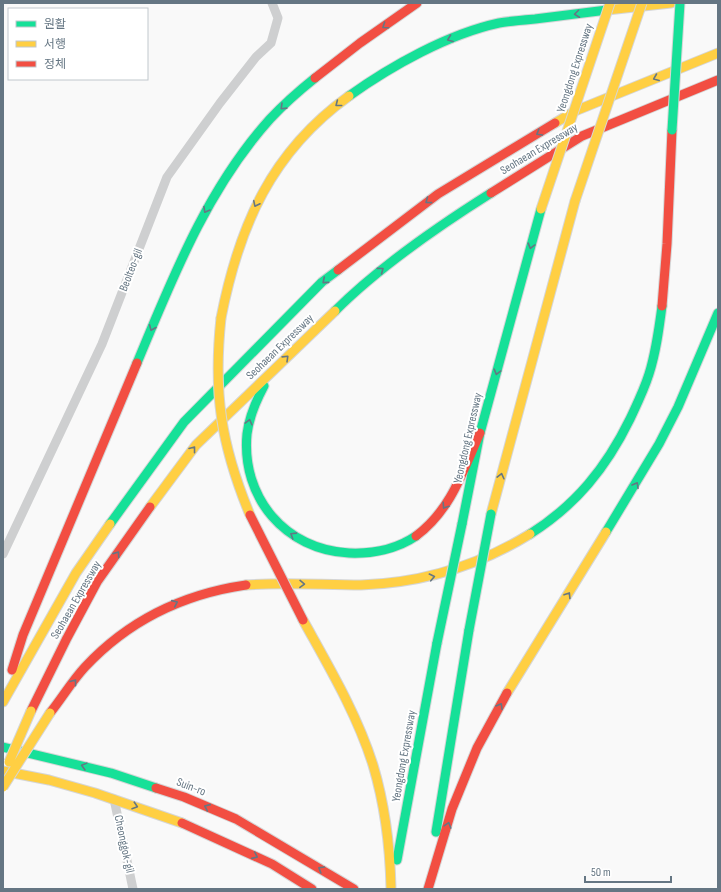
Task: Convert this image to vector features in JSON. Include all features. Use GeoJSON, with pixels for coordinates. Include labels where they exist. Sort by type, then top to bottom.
{"type":"FeatureCollection","features":[{"type":"Feature","properties":{"kind":"main road"},"geometry":{"type":"LineString","coordinates":[[3,697],[23,635],[175,272],[198,224],[210,203],[245,150],[272,118],[340,57],[417,3]]}},
{"type":"Feature","properties":{"kind":"main road","name":"Yeongdong Expressway"},"geometry":{"type":"LineString","coordinates":[[391,888],[437,644],[480,433],[541,209],[610,3]]}},
{"type":"Feature","properties":{"kind":"main road"},"geometry":{"type":"LineString","coordinates":[[427,889],[469,630],[491,514],[575,201],[642,3]]}},
{"type":"Feature","properties":{"kind":"main road"},"geometry":{"type":"LineString","coordinates":[[391,888],[389,837],[385,814],[364,739],[352,712],[255,524],[240,488],[229,454],[220,416],[218,394],[218,357],[221,318],[230,273],[237,248],[245,226],[270,178],[304,134],[328,112],[350,95],[420,52],[473,30],[499,23],[671,3]]}},
{"type":"Feature","properties":{"kind":"main road"},"geometry":{"type":"LineString","coordinates":[[3,787],[50,713],[88,664],[110,643],[133,625],[158,611],[206,592],[249,585],[271,583],[376,584],[406,582],[434,577],[471,565],[492,556],[542,528],[568,507],[587,487],[608,460],[626,430],[640,399],[651,368],[659,327],[665,275],[680,3]]}},
{"type":"Feature","properties":{"kind":"main road","name":"Seohaean Expressway"},"geometry":{"type":"LineString","coordinates":[[3,702],[76,573],[128,497],[184,422],[322,282],[438,194],[575,111],[718,53]]}},
{"type":"Feature","properties":{"kind":"main road","name":"Seohaean Expressway"},"geometry":{"type":"LineString","coordinates":[[3,777],[31,711],[67,638],[97,582],[146,512],[196,445],[357,289],[448,220],[582,136],[718,80]]}},
{"type":"Feature","properties":{"kind":"main road"},"geometry":{"type":"LineString","coordinates":[[427,889],[452,810],[476,748],[508,691],[632,491],[659,444],[678,406],[718,313]]}},
{"type":"Feature","properties":{"kind":"main road"},"geometry":{"type":"LineString","coordinates":[[274,369],[260,393],[248,420],[246,447],[250,478],[262,504],[284,529],[305,543],[320,549],[345,554],[361,554],[390,548],[411,539],[442,511],[459,482],[480,433]]}},
{"type":"Feature","properties":{"kind":"main road","name":"Suin-ro"},"geometry":{"type":"LineString","coordinates":[[3,747],[104,771],[184,797],[236,819],[354,889]]}},
{"type":"Feature","properties":{"kind":"main road"},"geometry":{"type":"LineString","coordinates":[[3,771],[49,780],[114,799],[174,819],[272,864],[312,889]]}},
{"type":"Feature","properties":{"kind":"street","name":"Beolteo-gil"},"geometry":{"type":"LineString","coordinates":[[3,554],[102,344],[167,177],[242,74],[256,57],[271,43],[278,18],[272,3]]}},
{"type":"Feature","properties":{"kind":"street","name":"Cheonggok-gil"},"geometry":{"type":"LineString","coordinates":[[114,799],[133,889]]}},
{"type":"Feature","properties":{"kind":"traffic: fast"},"geometry":{"type":"LineString","coordinates":[[672,130],[680,3]]}},
{"type":"Feature","properties":{"kind":"traffic: fast"},"geometry":{"type":"LineString","coordinates":[[349,96],[383,73],[421,52],[480,28],[499,23],[607,10]]}},
{"type":"Feature","properties":{"kind":"traffic: fast"},"geometry":{"type":"LineString","coordinates":[[137,363],[164,298],[193,235],[228,175],[248,146],[270,119],[292,97],[315,78]]}},
{"type":"Feature","properties":{"kind":"traffic: fast"},"geometry":{"type":"LineString","coordinates":[[335,311],[352,294],[390,263],[450,219],[491,193]]}},
{"type":"Feature","properties":{"kind":"traffic: fast"},"geometry":{"type":"LineString","coordinates":[[462,524],[480,433],[541,209]]}},
{"type":"Feature","properties":{"kind":"traffic: fast"},"geometry":{"type":"LineString","coordinates":[[110,524],[184,422],[322,282],[338,270]]}},
{"type":"Feature","properties":{"kind":"traffic: fast"},"geometry":{"type":"LineString","coordinates":[[530,534],[547,523],[576,498],[600,469],[621,437],[638,402],[649,374],[662,306]]}},
{"type":"Feature","properties":{"kind":"traffic: fast"},"geometry":{"type":"LineString","coordinates":[[606,532],[659,444],[678,407],[718,313]]}},
{"type":"Feature","properties":{"kind":"traffic: fast"},"geometry":{"type":"LineString","coordinates":[[264,386],[249,421],[247,434],[247,457],[252,479],[260,499],[272,516],[287,531],[306,542],[326,550],[349,553],[366,553],[384,550],[409,541],[416,536]]}},
{"type":"Feature","properties":{"kind":"traffic: fast"},"geometry":{"type":"LineString","coordinates":[[469,630],[491,514]]}},
{"type":"Feature","properties":{"kind":"traffic: fast"},"geometry":{"type":"LineString","coordinates":[[437,643],[462,524]]}},
{"type":"Feature","properties":{"kind":"traffic: fast"},"geometry":{"type":"LineString","coordinates":[[436,832],[469,630]]}},
{"type":"Feature","properties":{"kind":"traffic: fast"},"geometry":{"type":"LineString","coordinates":[[397,860],[437,643]]}},
{"type":"Feature","properties":{"kind":"traffic: fast"},"geometry":{"type":"LineString","coordinates":[[3,747],[111,773],[156,788]]}},
{"type":"Feature","properties":{"kind":"traffic: slow"},"geometry":{"type":"LineString","coordinates":[[541,209],[610,3]]}},
{"type":"Feature","properties":{"kind":"traffic: slow"},"geometry":{"type":"LineString","coordinates":[[575,201],[642,3]]}},
{"type":"Feature","properties":{"kind":"traffic: slow"},"geometry":{"type":"LineString","coordinates":[[607,10],[671,3]]}},
{"type":"Feature","properties":{"kind":"traffic: slow"},"geometry":{"type":"LineString","coordinates":[[555,123],[575,111],[718,53]]}},
{"type":"Feature","properties":{"kind":"traffic: slow"},"geometry":{"type":"LineString","coordinates":[[221,318],[228,284],[238,252],[249,222],[262,194],[279,167],[299,141],[322,118],[349,96]]}},
{"type":"Feature","properties":{"kind":"traffic: slow"},"geometry":{"type":"LineString","coordinates":[[491,514],[575,201]]}},
{"type":"Feature","properties":{"kind":"traffic: slow"},"geometry":{"type":"LineString","coordinates":[[150,507],[196,445],[335,311]]}},
{"type":"Feature","properties":{"kind":"traffic: slow"},"geometry":{"type":"LineString","coordinates":[[221,318],[218,371],[222,418],[232,465],[250,515]]}},
{"type":"Feature","properties":{"kind":"traffic: slow"},"geometry":{"type":"LineString","coordinates":[[3,702],[76,573],[110,524]]}},
{"type":"Feature","properties":{"kind":"traffic: slow"},"geometry":{"type":"LineString","coordinates":[[507,693],[606,532]]}},
{"type":"Feature","properties":{"kind":"traffic: slow"},"geometry":{"type":"LineString","coordinates":[[246,585],[361,585],[406,581],[449,571],[470,564],[530,534]]}},
{"type":"Feature","properties":{"kind":"traffic: slow"},"geometry":{"type":"LineString","coordinates":[[303,620],[351,709],[373,765],[381,795],[386,826],[391,888]]}},
{"type":"Feature","properties":{"kind":"traffic: slow"},"geometry":{"type":"LineString","coordinates":[[9,762],[31,711]]}},
{"type":"Feature","properties":{"kind":"traffic: slow"},"geometry":{"type":"LineString","coordinates":[[3,787],[50,713]]}},
{"type":"Feature","properties":{"kind":"traffic: slow"},"geometry":{"type":"LineString","coordinates":[[3,771],[49,780],[95,793],[182,823]]}},
{"type":"Feature","properties":{"kind":"traffic: jam"},"geometry":{"type":"LineString","coordinates":[[315,78],[360,43],[417,3]]}},
{"type":"Feature","properties":{"kind":"traffic: jam"},"geometry":{"type":"LineString","coordinates":[[491,193],[582,136],[718,80]]}},
{"type":"Feature","properties":{"kind":"traffic: jam"},"geometry":{"type":"LineString","coordinates":[[338,270],[438,194],[555,123]]}},
{"type":"Feature","properties":{"kind":"traffic: jam"},"geometry":{"type":"LineString","coordinates":[[662,306],[667,244],[672,130]]}},
{"type":"Feature","properties":{"kind":"traffic: jam"},"geometry":{"type":"LineString","coordinates":[[12,670],[23,635],[137,363]]}},
{"type":"Feature","properties":{"kind":"traffic: jam"},"geometry":{"type":"LineString","coordinates":[[416,536],[428,526],[447,502],[462,475],[480,433]]}},
{"type":"Feature","properties":{"kind":"traffic: jam"},"geometry":{"type":"LineString","coordinates":[[31,711],[67,638],[97,582],[150,507]]}},
{"type":"Feature","properties":{"kind":"traffic: jam"},"geometry":{"type":"LineString","coordinates":[[250,515],[303,620]]}},
{"type":"Feature","properties":{"kind":"traffic: jam"},"geometry":{"type":"LineString","coordinates":[[50,713],[85,667],[120,636],[138,623],[158,612],[201,595],[246,585]]}},
{"type":"Feature","properties":{"kind":"traffic: jam"},"geometry":{"type":"LineString","coordinates":[[428,889],[452,809],[477,748],[507,693]]}},
{"type":"Feature","properties":{"kind":"traffic: jam"},"geometry":{"type":"LineString","coordinates":[[156,788],[184,797],[236,819],[354,889]]}},
{"type":"Feature","properties":{"kind":"traffic: jam"},"geometry":{"type":"LineString","coordinates":[[182,823],[272,864],[312,889]]}}]}
